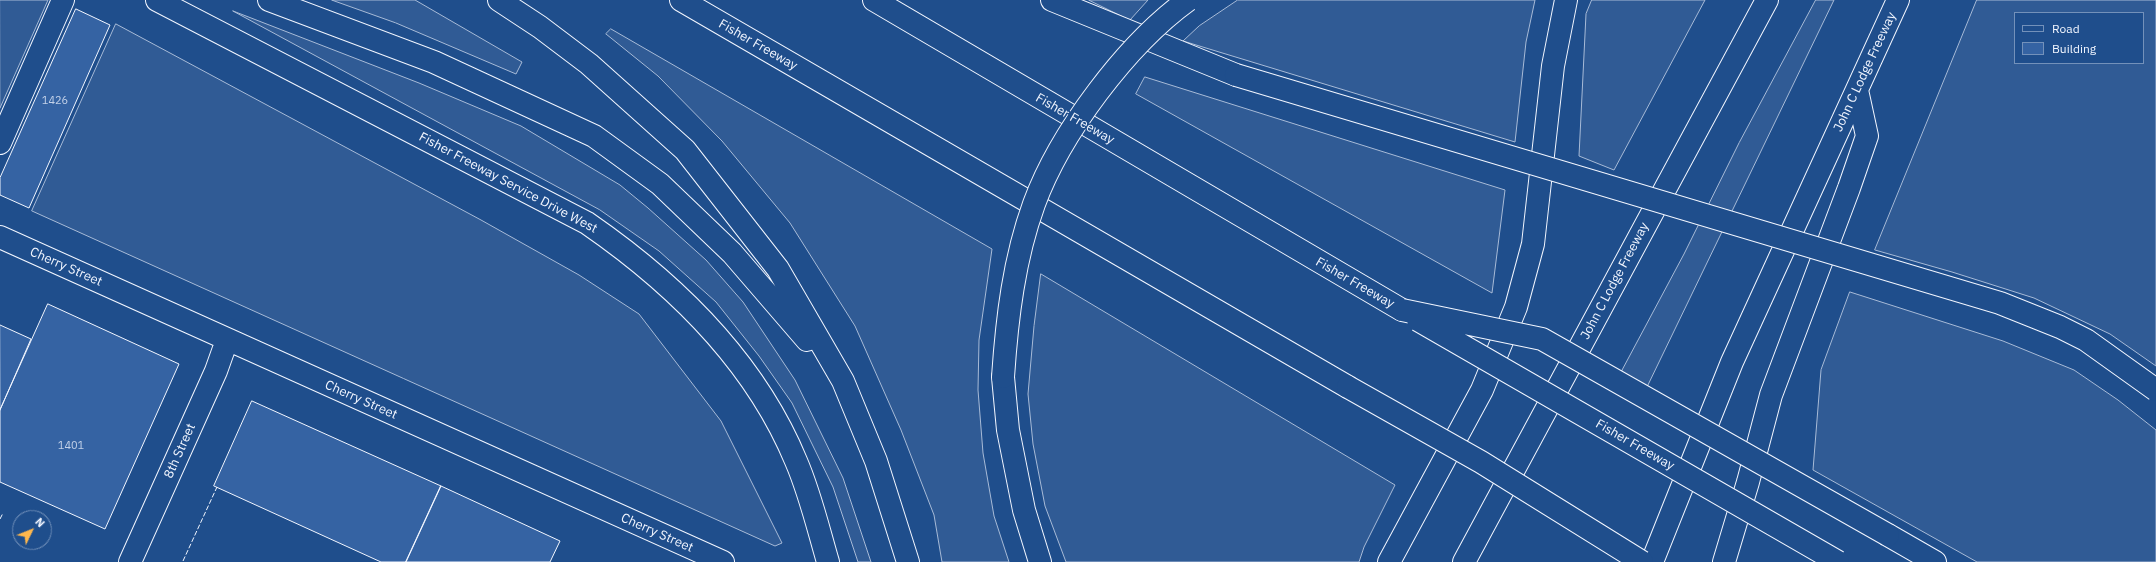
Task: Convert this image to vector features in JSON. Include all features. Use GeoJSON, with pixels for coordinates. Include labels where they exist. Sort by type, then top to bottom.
{"type":"FeatureCollection","features":[{"type":"Feature","properties":{"kind":"main road"},"geometry":{"type":"LineString","coordinates":[[0,142],[63,0]]}},
{"type":"Feature","properties":{"kind":"main road","name":"Fisher Freeway Service Drive West"},"geometry":{"type":"LineString","coordinates":[[157,0],[586,223],[621,247],[656,275],[688,306],[727,348],[759,391],[796,461],[810,498],[828,562]]}},
{"type":"Feature","properties":{"kind":"main road"},"geometry":{"type":"LineString","coordinates":[[269,0],[434,62],[594,136],[660,184],[732,253],[842,381]]}},
{"type":"Feature","properties":{"kind":"main road"},"geometry":{"type":"LineString","coordinates":[[498,0],[540,27],[589,64],[685,150],[778,269],[842,381],[876,461],[908,562]]}},
{"type":"Feature","properties":{"kind":"main road","name":"Fisher Freeway"},"geometry":{"type":"LineString","coordinates":[[681,0],[1348,387],[1481,462],[1642,562]]}},
{"type":"Feature","properties":{"kind":"main road","name":"Fisher Freeway"},"geometry":{"type":"LineString","coordinates":[[874,0],[1402,310],[1838,562]]}},
{"type":"Feature","properties":{"kind":"main road"},"geometry":{"type":"LineString","coordinates":[[1052,0],[1236,75],[2000,303],[2060,327],[2086,340],[2156,390]]}},
{"type":"Feature","properties":{"kind":"main road"},"geometry":{"type":"LineString","coordinates":[[1040,562],[1024,510],[1008,430],[1003,377],[1007,318],[1020,249],[1034,203],[1055,159],[1085,110],[1120,65],[1153,30],[1188,0]]}},
{"type":"Feature","properties":{"kind":"main road"},"geometry":{"type":"LineString","coordinates":[[1389,562],[1482,390],[1516,307],[1533,244],[1553,66],[1566,0]]}},
{"type":"Feature","properties":{"kind":"main road","name":"John C Lodge Freeway"},"geometry":{"type":"LineString","coordinates":[[1464,562],[1767,0]]}},
{"type":"Feature","properties":{"kind":"main road","name":"John C Lodge Freeway"},"geometry":{"type":"LineString","coordinates":[[1652,562],[1732,362],[1898,0]]}},
{"type":"Feature","properties":{"kind":"main road"},"geometry":{"type":"LineString","coordinates":[[1724,562],[1748,482],[1771,395],[1867,136],[1857,90]]}},
{"type":"Feature","properties":{"kind":"main road","name":"Cherry Street"},"geometry":{"type":"LineString","coordinates":[[0,238],[722,562]]}},
{"type":"Feature","properties":{"kind":"main road"},"geometry":{"type":"LineString","coordinates":[[1402,310],[1542,339],[1936,562]]}},
{"type":"Feature","properties":{"kind":"main road","name":"8th Street"},"geometry":{"type":"LineString","coordinates":[[130,562],[216,371],[227,340]]}},
{"type":"Feature","properties":{"kind":"shaded area"},"geometry":{"type":"Polygon","coordinates":[[[0,0],[48,0],[0,108],[0,0]]]}},
{"type":"Feature","properties":{"kind":"shaded area"},"geometry":{"type":"Polygon","coordinates":[[[332,0],[415,0],[522,62],[516,74],[396,23],[332,0]]]}},
{"type":"Feature","properties":{"kind":"shaded area"},"geometry":{"type":"Polygon","coordinates":[[[1089,0],[1148,0],[1130,20],[1089,0]]]}},
{"type":"Feature","properties":{"kind":"shaded area"},"geometry":{"type":"Polygon","coordinates":[[[1238,0],[1535,0],[1526,42],[1515,142],[1183,41],[1199,26],[1238,0]]]}},
{"type":"Feature","properties":{"kind":"shaded area"},"geometry":{"type":"Polygon","coordinates":[[[1592,0],[1705,0],[1614,170],[1579,156],[1586,14],[1592,0]]]}},
{"type":"Feature","properties":{"kind":"shaded area"},"geometry":{"type":"Polygon","coordinates":[[[1816,0],[1834,0],[1646,389],[1621,372],[1684,254],[1739,143],[1816,0]]]}},
{"type":"Feature","properties":{"kind":"shaded area"},"geometry":{"type":"Polygon","coordinates":[[[1977,0],[2156,0],[2156,366],[2110,334],[2034,298],[1875,250],[1977,0]]]}},
{"type":"Feature","properties":{"kind":"shaded area"},"geometry":{"type":"Polygon","coordinates":[[[233,11],[419,83],[521,126],[620,185],[648,208],[706,260],[743,302],[795,380],[843,478],[871,562],[858,562],[833,487],[792,403],[759,356],[716,302],[659,251],[600,210],[233,11]]]}},
{"type":"Feature","properties":{"kind":"shaded area"},"geometry":{"type":"Polygon","coordinates":[[[116,24],[481,220],[579,275],[639,314],[721,421],[782,543],[775,546],[32,211],[116,24]]]}},
{"type":"Feature","properties":{"kind":"shaded area"},"geometry":{"type":"Polygon","coordinates":[[[611,29],[992,249],[979,340],[978,390],[983,453],[994,516],[1009,562],[942,562],[934,515],[901,430],[855,326],[790,223],[722,141],[658,76],[606,34],[611,29]]]}},
{"type":"Feature","properties":{"kind":"shaded area"},"geometry":{"type":"Polygon","coordinates":[[[1145,77],[1505,190],[1492,293],[1136,94],[1145,77]]]}},
{"type":"Feature","properties":{"kind":"shaded area"},"geometry":{"type":"Polygon","coordinates":[[[1041,274],[1395,485],[1364,547],[1359,562],[1066,562],[1045,506],[1033,444],[1028,394],[1034,326],[1041,274]]]}},
{"type":"Feature","properties":{"kind":"shaded area"},"geometry":{"type":"Polygon","coordinates":[[[1850,292],[2003,341],[2074,370],[2118,400],[2156,430],[2156,562],[1977,562],[1813,470],[1821,370],[1850,292]]]}},
{"type":"Feature","properties":{"kind":"building"},"geometry":{"type":"Polygon","coordinates":[[[76,9],[110,25],[29,208],[0,195],[0,178],[76,9]]]}},
{"type":"Feature","properties":{"kind":"building"},"geometry":{"type":"Polygon","coordinates":[[[48,304],[179,364],[105,529],[0,482],[0,410],[48,304]]]}},
{"type":"Feature","properties":{"kind":"building"},"geometry":{"type":"Polygon","coordinates":[[[0,325],[31,339],[0,410],[0,325]]]}},
{"type":"Feature","properties":{"kind":"building"},"geometry":{"type":"Polygon","coordinates":[[[252,401],[441,486],[406,562],[381,562],[214,486],[252,401]]]}},
{"type":"Feature","properties":{"kind":"building"},"geometry":{"type":"Polygon","coordinates":[[[441,486],[560,541],[550,562],[406,562],[441,486]]]}},
{"type":"Feature","properties":{"kind":"fence"},"geometry":{"type":"LineString","coordinates":[[183,561],[217,487]]}},
{"type":"Feature","properties":{"kind":"fence"},"geometry":{"type":"LineString","coordinates":[[0,519],[3,513]]}}]}
